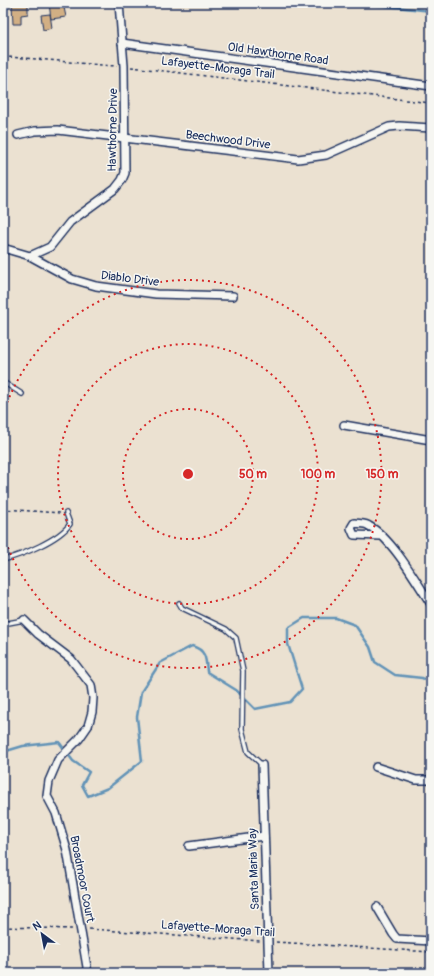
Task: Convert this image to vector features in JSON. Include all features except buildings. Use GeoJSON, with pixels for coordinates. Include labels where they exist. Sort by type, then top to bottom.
{"type":"FeatureCollection","features":[{"type":"Feature","properties":{"kind":"street","name":"Hawthorne Drive"},"geometry":{"type":"LineString","coordinates":[[30,256],[41,253],[50,247],[70,222],[81,212],[108,195],[122,180],[125,172],[124,66],[119,3]]}},
{"type":"Feature","properties":{"kind":"street","name":"Old Hawthorne Road"},"geometry":{"type":"LineString","coordinates":[[122,43],[431,86]]}},
{"type":"Feature","properties":{"kind":"street","name":"Beechwood Drive"},"geometry":{"type":"LineString","coordinates":[[18,135],[35,131],[58,130],[298,159],[326,155],[389,127],[399,126],[431,128]]}},
{"type":"Feature","properties":{"kind":"street"},"geometry":{"type":"LineString","coordinates":[[3,248],[30,256]]}},
{"type":"Feature","properties":{"kind":"street","name":"Diablo Drive"},"geometry":{"type":"LineString","coordinates":[[30,256],[72,279],[96,286],[156,294],[233,296]]}},
{"type":"Feature","properties":{"kind":"street"},"geometry":{"type":"LineString","coordinates":[[344,425],[431,440]]}},
{"type":"Feature","properties":{"kind":"street"},"geometry":{"type":"LineString","coordinates":[[380,536],[396,551],[431,604]]}},
{"type":"Feature","properties":{"kind":"street","name":"Broadmoor Court"},"geometry":{"type":"LineString","coordinates":[[24,620],[38,634],[71,659],[91,685],[94,698],[88,726],[79,739],[58,760],[49,781],[47,796],[56,813],[68,850],[88,973]]}},
{"type":"Feature","properties":{"kind":"street","name":"Santa Maria Way"},"geometry":{"type":"LineString","coordinates":[[262,765],[269,973]]}},
{"type":"Feature","properties":{"kind":"street"},"geometry":{"type":"LineString","coordinates":[[376,767],[416,780],[431,780]]}},
{"type":"Feature","properties":{"kind":"street"},"geometry":{"type":"LineString","coordinates":[[189,846],[264,836]]}},
{"type":"Feature","properties":{"kind":"street"},"geometry":{"type":"LineString","coordinates":[[377,906],[397,939],[431,941]]}},
{"type":"Feature","properties":{"kind":"lane"},"geometry":{"type":"LineString","coordinates":[[3,382],[22,394]]}},
{"type":"Feature","properties":{"kind":"lane"},"geometry":{"type":"LineString","coordinates":[[3,560],[28,552],[65,530],[70,524],[66,513]]}},
{"type":"Feature","properties":{"kind":"lane"},"geometry":{"type":"LineString","coordinates":[[179,603],[182,608],[226,629],[236,638],[243,671],[241,681],[242,729],[248,752],[262,765]]}},
{"type":"Feature","properties":{"kind":"lane"},"geometry":{"type":"LineString","coordinates":[[3,624],[24,620]]}},
{"type":"Feature","properties":{"kind":"path","name":"Lafayette-Moraga Trail"},"geometry":{"type":"LineString","coordinates":[[3,57],[29,58],[78,64],[124,66],[431,103]]}},
{"type":"Feature","properties":{"kind":"path"},"geometry":{"type":"LineString","coordinates":[[3,509],[66,513]]}},
{"type":"Feature","properties":{"kind":"path","name":"Lafayette-Moraga Trail"},"geometry":{"type":"LineString","coordinates":[[3,927],[80,929],[431,952]]}},
{"type":"Feature","properties":{"kind":"waterway"},"geometry":{"type":"LineString","coordinates":[[360,3],[431,11]]}},
{"type":"Feature","properties":{"kind":"waterway"},"geometry":{"type":"LineString","coordinates":[[3,752],[23,746],[59,742],[73,761],[89,772],[82,785],[88,796],[108,788],[142,761],[137,717],[141,692],[160,663],[192,646],[203,653],[206,659],[207,672],[236,690],[255,709],[290,702],[302,689],[288,644],[288,628],[304,618],[336,618],[355,625],[370,647],[375,662],[395,675],[422,678],[431,682]]}}]}
